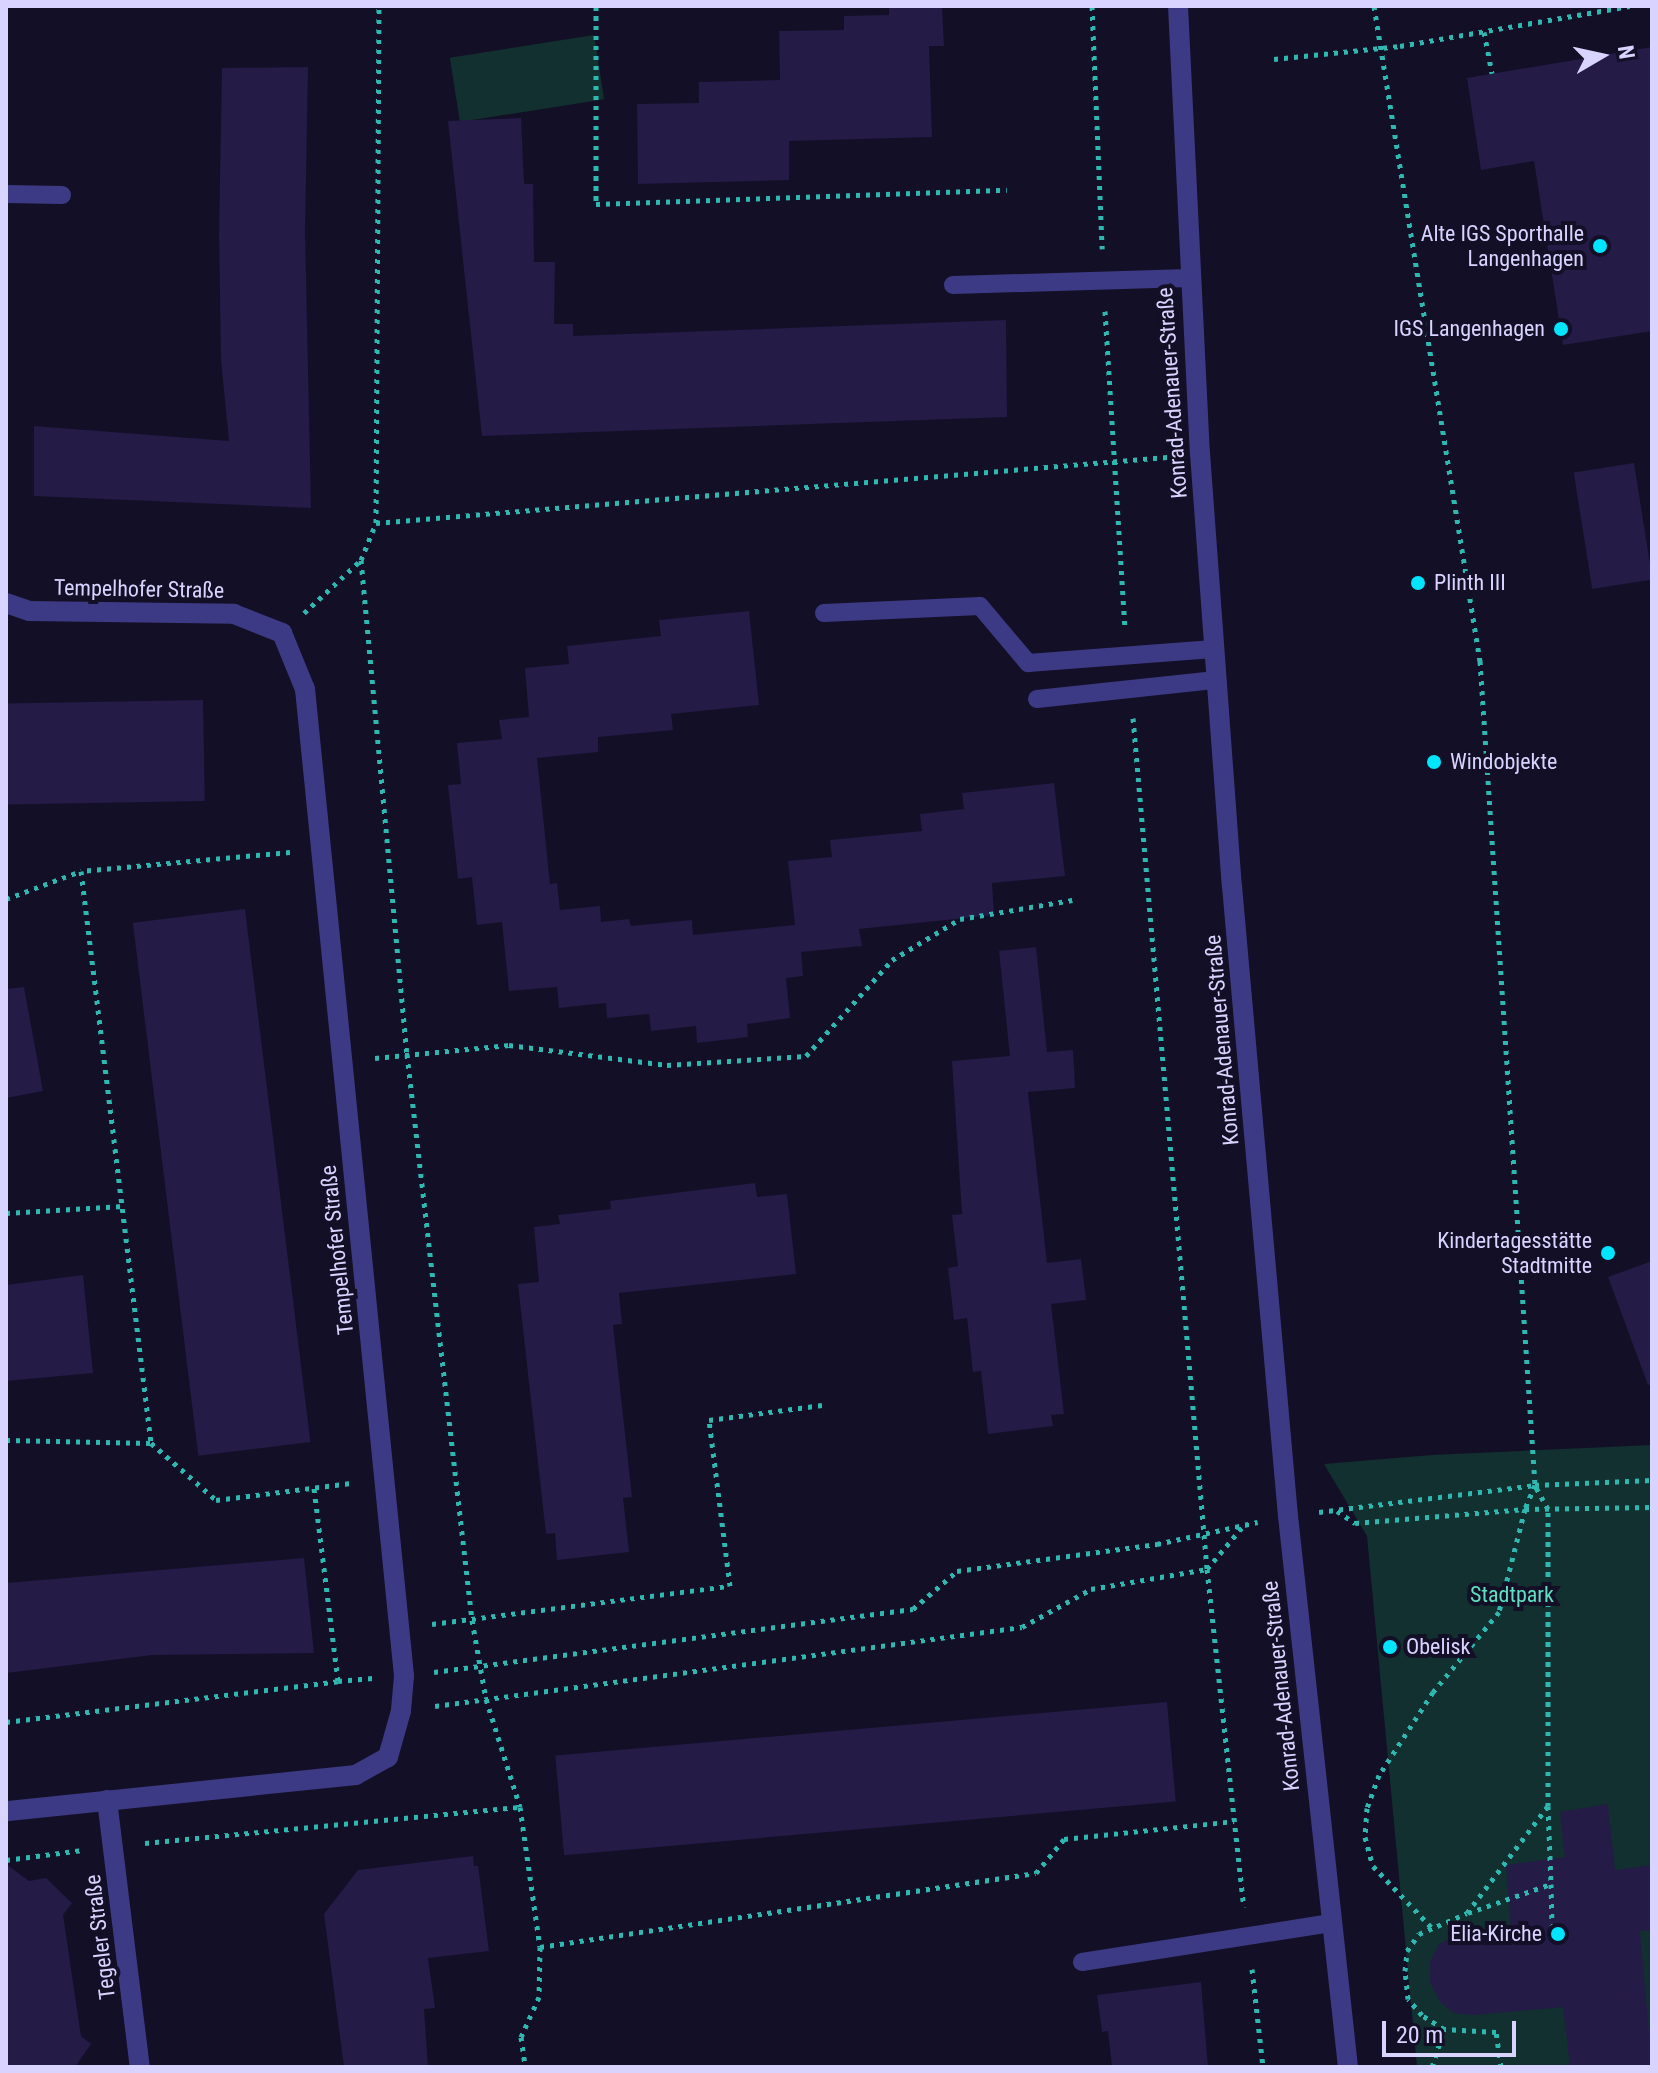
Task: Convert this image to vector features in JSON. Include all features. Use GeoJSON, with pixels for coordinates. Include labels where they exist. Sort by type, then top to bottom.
{"type":"FeatureCollection","features":[{"type":"Feature","properties":{"kind":"street","name":"Konrad-Adenauer-Straße"},"geometry":{"type":"LineString","coordinates":[[1178,6],[1189,278],[1213,649],[1288,1516],[1348,2067]]}},
{"type":"Feature","properties":{"kind":"street","name":"Tempelhofer Straße"},"geometry":{"type":"LineString","coordinates":[[6,603],[29,611],[234,614],[282,633],[305,689],[404,1676],[401,1711],[388,1757],[356,1775],[6,1811]]}},
{"type":"Feature","properties":{"kind":"street","name":"Tegeler Straße"},"geometry":{"type":"LineString","coordinates":[[107,1800],[140,2067]]}},
{"type":"Feature","properties":{"kind":"lane"},"geometry":{"type":"LineString","coordinates":[[6,194],[62,195]]}},
{"type":"Feature","properties":{"kind":"lane"},"geometry":{"type":"LineString","coordinates":[[953,285],[1189,278]]}},
{"type":"Feature","properties":{"kind":"lane"},"geometry":{"type":"LineString","coordinates":[[824,613],[980,606],[1028,663],[1128,658],[1213,649]]}},
{"type":"Feature","properties":{"kind":"lane"},"geometry":{"type":"LineString","coordinates":[[1037,699],[1216,680]]}},
{"type":"Feature","properties":{"kind":"lane"},"geometry":{"type":"LineString","coordinates":[[1082,1962],[1331,1923]]}},
{"type":"Feature","properties":{"kind":"path"},"geometry":{"type":"LineString","coordinates":[[282,633],[361,560],[376,523],[379,6]]}},
{"type":"Feature","properties":{"kind":"path"},"geometry":{"type":"LineString","coordinates":[[596,6],[596,204],[1007,190]]}},
{"type":"Feature","properties":{"kind":"path"},"geometry":{"type":"LineString","coordinates":[[1092,6],[1104,282],[1128,658]]}},
{"type":"Feature","properties":{"kind":"path"},"geometry":{"type":"LineString","coordinates":[[1374,6],[1480,661],[1535,1485],[1548,1509],[1548,1806],[1552,1925]]}},
{"type":"Feature","properties":{"kind":"path"},"geometry":{"type":"LineString","coordinates":[[1274,59],[1380,48],[1630,6]]}},
{"type":"Feature","properties":{"kind":"path"},"geometry":{"type":"LineString","coordinates":[[1484,32],[1492,73]]}},
{"type":"Feature","properties":{"kind":"path"},"geometry":{"type":"LineString","coordinates":[[376,523],[1200,453]]}},
{"type":"Feature","properties":{"kind":"path"},"geometry":{"type":"LineString","coordinates":[[361,560],[407,1054],[472,1620],[486,1699],[520,1807],[540,1947],[539,1997],[521,2037],[525,2067]]}},
{"type":"Feature","properties":{"kind":"path"},"geometry":{"type":"LineString","coordinates":[[1130,689],[1207,1569],[1263,2067]]}},
{"type":"Feature","properties":{"kind":"path"},"geometry":{"type":"LineString","coordinates":[[6,899],[81,871],[319,850]]}},
{"type":"Feature","properties":{"kind":"path"},"geometry":{"type":"LineString","coordinates":[[81,871],[151,1443]]}},
{"type":"Feature","properties":{"kind":"path"},"geometry":{"type":"LineString","coordinates":[[342,1061],[509,1045],[667,1065],[806,1056],[892,960],[960,919],[1072,900]]}},
{"type":"Feature","properties":{"kind":"path"},"geometry":{"type":"LineString","coordinates":[[6,1213],[123,1206]]}},
{"type":"Feature","properties":{"kind":"path"},"geometry":{"type":"LineString","coordinates":[[399,1627],[730,1586],[709,1420],[822,1405]]}},
{"type":"Feature","properties":{"kind":"path"},"geometry":{"type":"LineString","coordinates":[[6,1440],[151,1443],[216,1500],[384,1478]]}},
{"type":"Feature","properties":{"kind":"path"},"geometry":{"type":"LineString","coordinates":[[1652,1480],[1535,1485],[1336,1510],[1355,1523],[1525,1509],[1652,1507]]}},
{"type":"Feature","properties":{"kind":"path"},"geometry":{"type":"LineString","coordinates":[[1432,1928],[1373,1866],[1365,1837],[1367,1808],[1379,1775],[1433,1692],[1499,1612],[1525,1509],[1535,1485]]}},
{"type":"Feature","properties":{"kind":"path"},"geometry":{"type":"LineString","coordinates":[[6,1722],[338,1681],[314,1487]]}},
{"type":"Feature","properties":{"kind":"path"},"geometry":{"type":"LineString","coordinates":[[401,1711],[1022,1627],[1091,1589],[1207,1569],[1244,1524],[1157,1544],[957,1571],[913,1609],[479,1666]]}},
{"type":"Feature","properties":{"kind":"path"},"geometry":{"type":"LineString","coordinates":[[1467,1913],[1548,1806]]}},
{"type":"Feature","properties":{"kind":"path"},"geometry":{"type":"LineString","coordinates":[[113,1846],[520,1807]]}},
{"type":"Feature","properties":{"kind":"path"},"geometry":{"type":"LineString","coordinates":[[540,1947],[1036,1873],[1064,1839],[1234,1821]]}},
{"type":"Feature","properties":{"kind":"path"},"geometry":{"type":"LineString","coordinates":[[6,1860],[84,1849],[86,1865]]}},
{"type":"Feature","properties":{"kind":"path"},"geometry":{"type":"LineString","coordinates":[[1501,2067],[1496,2032],[1444,2029],[1422,2015],[1408,1999],[1407,1951],[1419,1934],[1467,1913],[1551,1884]]}},
{"type":"Feature","properties":{"kind":"path"},"geometry":{"type":"LineString","coordinates":[[1432,2067],[1444,2029]]}},
{"type":"Feature","properties":{"kind":"green space"},"geometry":{"type":"Polygon","coordinates":[[[594,35],[604,99],[460,122],[450,58],[594,35]]]}},
{"type":"Feature","properties":{"kind":"green space","name":"Stadtpark"},"geometry":{"type":"Polygon","coordinates":[[[1652,1445],[1652,2067],[1417,2067],[1367,1536],[1324,1464],[1432,1455],[1652,1445]]]}},
{"type":"Feature","properties":{"kind":"building"},"geometry":{"type":"Polygon","coordinates":[[[889,6],[942,6],[944,46],[929,46],[932,137],[789,141],[789,180],[638,184],[637,104],[699,103],[699,82],[780,80],[779,31],[844,30],[844,16],[889,15],[889,6]]]}},
{"type":"Feature","properties":{"kind":"building","name":"Alte IGS Sporthalle Langenhagen"},"geometry":{"type":"Polygon","coordinates":[[[1652,47],[1652,331],[1563,345],[1534,161],[1481,170],[1467,78],[1652,47]]]}},
{"type":"Feature","properties":{"kind":"building"},"geometry":{"type":"Polygon","coordinates":[[[308,67],[305,231],[311,508],[34,496],[34,426],[229,441],[221,360],[219,233],[222,68],[308,67]]]}},
{"type":"Feature","properties":{"kind":"building"},"geometry":{"type":"Polygon","coordinates":[[[521,118],[524,184],[533,184],[534,262],[555,262],[554,324],[573,324],[573,336],[1006,320],[1007,417],[482,436],[448,121],[521,118]]]}},
{"type":"Feature","properties":{"kind":"building"},"geometry":{"type":"Polygon","coordinates":[[[1634,463],[1652,580],[1592,589],[1574,473],[1634,463]]]}},
{"type":"Feature","properties":{"kind":"building"},"geometry":{"type":"Polygon","coordinates":[[[749,611],[759,705],[671,714],[673,730],[598,737],[598,752],[537,758],[550,884],[557,883],[560,910],[600,906],[601,922],[629,919],[631,926],[692,920],[693,935],[795,925],[788,861],[832,857],[830,840],[922,831],[920,814],[964,809],[962,793],[1054,783],[1065,876],[992,883],[994,915],[859,929],[862,946],[801,952],[803,976],[786,978],[790,1018],[747,1024],[748,1037],[697,1043],[696,1026],[651,1031],[649,1014],[607,1018],[606,1003],[559,1008],[557,987],[509,991],[502,922],[477,925],[472,877],[458,879],[448,785],[461,784],[457,743],[502,739],[499,720],[529,717],[525,668],[569,664],[567,646],[661,636],[659,620],[749,611]]]}},
{"type":"Feature","properties":{"kind":"building"},"geometry":{"type":"Polygon","coordinates":[[[203,700],[205,801],[8,804],[6,703],[203,700]]]}},
{"type":"Feature","properties":{"kind":"building"},"geometry":{"type":"Polygon","coordinates":[[[245,909],[310,1442],[198,1456],[133,923],[245,909]]]}},
{"type":"Feature","properties":{"kind":"building"},"geometry":{"type":"Polygon","coordinates":[[[1036,947],[1047,1052],[1073,1050],[1075,1088],[1028,1092],[1047,1263],[1081,1259],[1086,1300],[1051,1304],[1064,1414],[1051,1415],[1053,1426],[988,1434],[981,1371],[973,1372],[967,1318],[954,1320],[948,1268],[958,1266],[952,1215],[962,1214],[952,1061],[1010,1056],[999,951],[1036,947]]]}},
{"type":"Feature","properties":{"kind":"building"},"geometry":{"type":"Polygon","coordinates":[[[24,987],[43,1091],[6,1098],[6,989],[24,987]]]}},
{"type":"Feature","properties":{"kind":"building"},"geometry":{"type":"Polygon","coordinates":[[[755,1183],[757,1197],[787,1194],[796,1274],[619,1293],[622,1324],[613,1325],[632,1497],[623,1498],[629,1552],[557,1560],[555,1533],[546,1534],[518,1284],[539,1282],[534,1227],[560,1224],[558,1215],[611,1209],[610,1201],[755,1183]]]}},
{"type":"Feature","properties":{"kind":"building"},"geometry":{"type":"Polygon","coordinates":[[[1652,1261],[1652,1384],[1648,1385],[1608,1277],[1652,1261]]]}},
{"type":"Feature","properties":{"kind":"building"},"geometry":{"type":"Polygon","coordinates":[[[83,1275],[93,1373],[6,1381],[6,1285],[83,1275]]]}},
{"type":"Feature","properties":{"kind":"building"},"geometry":{"type":"Polygon","coordinates":[[[304,1558],[314,1653],[152,1655],[6,1673],[6,1583],[304,1558]]]}},
{"type":"Feature","properties":{"kind":"building"},"geometry":{"type":"Polygon","coordinates":[[[1167,1702],[1176,1802],[564,1855],[555,1756],[1167,1702]]]}},
{"type":"Feature","properties":{"kind":"building","name":"Elia-Kirche"},"geometry":{"type":"Polygon","coordinates":[[[1608,1804],[1615,1870],[1652,1865],[1652,1930],[1640,1931],[1652,2067],[1570,2067],[1563,2007],[1474,2015],[1454,2013],[1440,2002],[1430,1982],[1430,1962],[1439,1944],[1453,1937],[1511,1930],[1506,1865],[1565,1857],[1560,1812],[1608,1804]]]}},
{"type":"Feature","properties":{"kind":"building"},"geometry":{"type":"Polygon","coordinates":[[[473,1856],[474,1866],[478,1866],[489,1951],[428,1958],[435,2008],[424,2009],[428,2067],[344,2067],[324,1914],[358,1870],[473,1856]]]}},
{"type":"Feature","properties":{"kind":"building"},"geometry":{"type":"Polygon","coordinates":[[[6,1864],[29,1881],[46,1878],[72,1903],[63,1915],[81,2036],[91,2044],[75,2067],[6,2067],[6,1864]]]}},
{"type":"Feature","properties":{"kind":"building"},"geometry":{"type":"Polygon","coordinates":[[[1201,1982],[1208,2067],[1112,2067],[1108,2031],[1102,2032],[1097,1995],[1201,1982]]]}},
{"type":"Feature","properties":{"kind":"place","name":"Alte IGS Sporthalle Langenhagen"},"geometry":{"type":"Point","coordinates":[1600,246]}},
{"type":"Feature","properties":{"kind":"place","name":"IGS Langenhagen"},"geometry":{"type":"Point","coordinates":[1561,329]}},
{"type":"Feature","properties":{"kind":"place","name":"Plinth III"},"geometry":{"type":"Point","coordinates":[1418,583]}},
{"type":"Feature","properties":{"kind":"place","name":"Windobjekte"},"geometry":{"type":"Point","coordinates":[1434,762]}},
{"type":"Feature","properties":{"kind":"place","name":"Kindertagesstätte Stadtmitte"},"geometry":{"type":"Point","coordinates":[1608,1253]}},
{"type":"Feature","properties":{"kind":"place","name":"Obelisk"},"geometry":{"type":"Point","coordinates":[1390,1647]}},
{"type":"Feature","properties":{"kind":"place","name":"Elia-Kirche"},"geometry":{"type":"Point","coordinates":[1558,1934]}}]}
